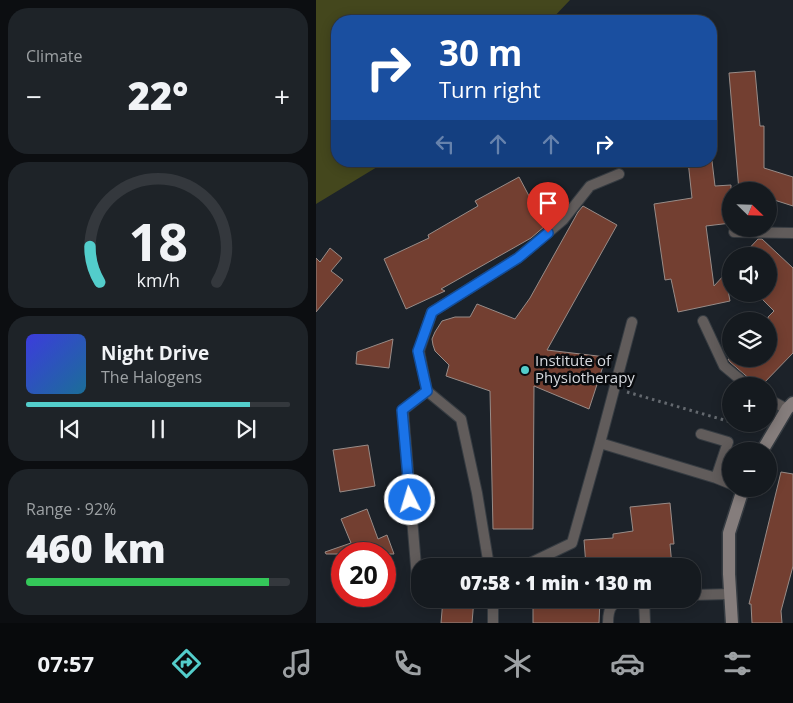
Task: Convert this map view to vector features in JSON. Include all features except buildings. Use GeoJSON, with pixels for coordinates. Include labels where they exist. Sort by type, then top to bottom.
{"type":"FeatureCollection","features":[{"type":"Feature","properties":{"kind":"street"},"geometry":{"type":"LineString","coordinates":[[768,442],[790,406]]}},
{"type":"Feature","properties":{"kind":"street"},"geometry":{"type":"LineString","coordinates":[[732,623],[729,533],[740,497]]}},
{"type":"Feature","properties":{"kind":"lane"},"geometry":{"type":"LineString","coordinates":[[488,558],[477,493],[460,419],[427,391],[418,351],[432,312],[518,258],[563,220],[590,186],[619,174]]}},
{"type":"Feature","properties":{"kind":"lane"},"geometry":{"type":"LineString","coordinates":[[777,233],[793,233]]}},
{"type":"Feature","properties":{"kind":"lane"},"geometry":{"type":"LineString","coordinates":[[702,321],[724,366],[737,377]]}},
{"type":"Feature","properties":{"kind":"lane"},"geometry":{"type":"LineString","coordinates":[[541,558],[572,544],[632,322]]}},
{"type":"Feature","properties":{"kind":"lane"},"geometry":{"type":"LineString","coordinates":[[415,558],[402,410],[427,391]]}},
{"type":"Feature","properties":{"kind":"lane"},"geometry":{"type":"LineString","coordinates":[[777,402],[790,406]]}},
{"type":"Feature","properties":{"kind":"lane"},"geometry":{"type":"LineString","coordinates":[[701,434],[728,442],[716,478]]}},
{"type":"Feature","properties":{"kind":"lane"},"geometry":{"type":"LineString","coordinates":[[600,443],[722,480]]}},
{"type":"Feature","properties":{"kind":"lane"},"geometry":{"type":"LineString","coordinates":[[701,595],[730,594]]}},
{"type":"Feature","properties":{"kind":"lane"},"geometry":{"type":"LineString","coordinates":[[493,608],[493,623]]}},
{"type":"Feature","properties":{"kind":"lane"},"geometry":{"type":"LineString","coordinates":[[608,623],[608,616],[612,608]]}},
{"type":"Feature","properties":{"kind":"lane"},"geometry":{"type":"LineString","coordinates":[[644,608],[645,623]]}},
{"type":"Feature","properties":{"kind":"path"},"geometry":{"type":"LineString","coordinates":[[636,394],[722,419]]}},
{"type":"Feature","properties":{"kind":"green space"},"geometry":{"type":"Polygon","coordinates":[[[316,0],[570,0],[556,15],[331,15],[331,167],[377,167],[316,204],[316,0]]]}},
{"type":"Feature","properties":{"kind":"place","name":"Institute of Physiotherapy"},"geometry":{"type":"Point","coordinates":[525,370]}},
{"type":"Feature","properties":{"kind":"route"},"geometry":{"type":"LineString","coordinates":[[410,500],[402,410],[427,391],[418,351],[432,312],[518,258],[548,233]]}}]}
